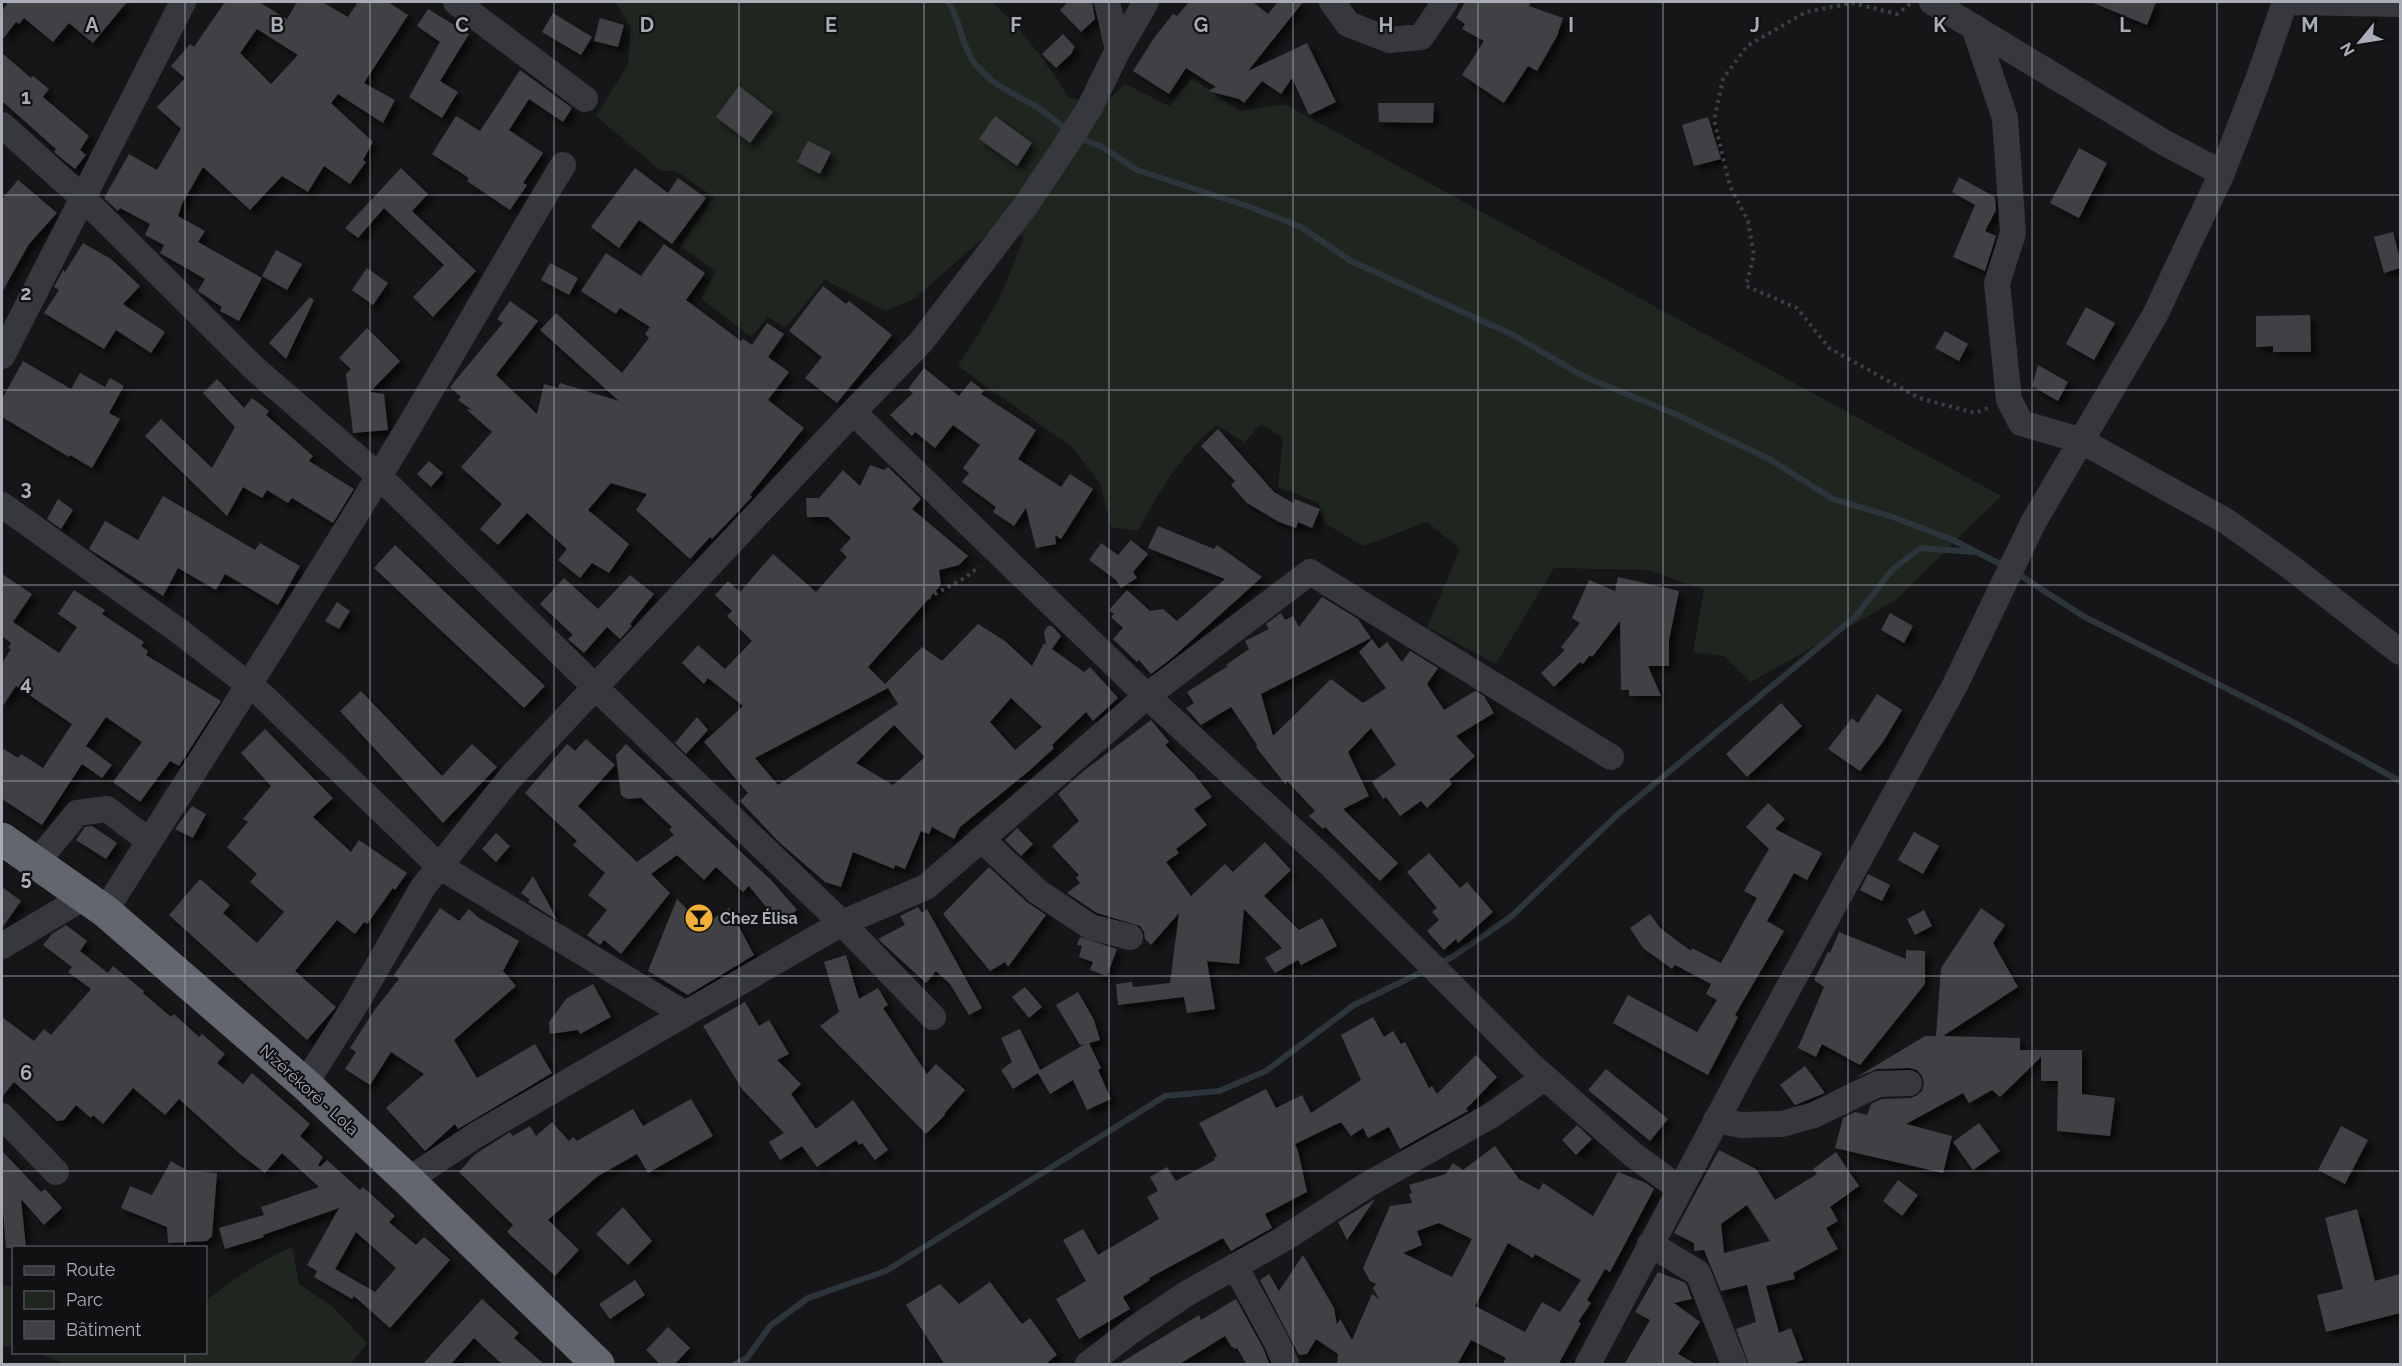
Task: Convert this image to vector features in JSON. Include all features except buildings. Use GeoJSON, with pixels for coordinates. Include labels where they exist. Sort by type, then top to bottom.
{"type":"FeatureCollection","features":[{"type":"Feature","properties":{"kind":"highway","name":"N'zérékoré - Lola"},"geometry":{"type":"LineString","coordinates":[[2,838],[94,904],[305,1084],[408,1180],[598,1365]]}},
{"type":"Feature","properties":{"kind":"street"},"geometry":{"type":"LineString","coordinates":[[2,356],[183,2]]}},
{"type":"Feature","properties":{"kind":"street"},"geometry":{"type":"LineString","coordinates":[[456,2],[585,99]]}},
{"type":"Feature","properties":{"kind":"street"},"geometry":{"type":"LineString","coordinates":[[1107,2],[1118,50]]}},
{"type":"Feature","properties":{"kind":"street"},"geometry":{"type":"LineString","coordinates":[[305,1084],[357,1002],[423,887],[510,778],[921,342],[1026,204],[1057,159],[1089,109],[1118,50],[1146,2]]}},
{"type":"Feature","properties":{"kind":"street"},"geometry":{"type":"LineString","coordinates":[[1332,2],[1348,24],[1389,40],[1421,36],[1444,2]]}},
{"type":"Feature","properties":{"kind":"street"},"geometry":{"type":"LineString","coordinates":[[1932,2],[2165,143],[2222,173]]}},
{"type":"Feature","properties":{"kind":"street"},"geometry":{"type":"LineString","coordinates":[[1588,1365],[1716,1120],[1955,685],[2019,549],[2080,440],[2155,315],[2222,173],[2286,2],[2400,4]]}},
{"type":"Feature","properties":{"kind":"street"},"geometry":{"type":"LineString","coordinates":[[1974,27],[2005,118],[2013,233],[1997,283],[2008,400],[2021,423],[2080,440],[2226,521],[2292,568],[2400,652]]}},
{"type":"Feature","properties":{"kind":"street"},"geometry":{"type":"LineString","coordinates":[[2,125],[84,198],[254,368],[379,476],[842,923],[933,1017]]}},
{"type":"Feature","properties":{"kind":"street"},"geometry":{"type":"LineString","coordinates":[[2,946],[94,904],[149,841],[248,684],[285,630],[563,165]]}},
{"type":"Feature","properties":{"kind":"street"},"geometry":{"type":"LineString","coordinates":[[853,412],[1147,696],[1332,866],[1544,1077],[1632,1154],[1680,1189]]}},
{"type":"Feature","properties":{"kind":"street"},"geometry":{"type":"LineString","coordinates":[[2,505],[179,631],[263,696],[439,867],[685,1014]]}},
{"type":"Feature","properties":{"kind":"street"},"geometry":{"type":"LineString","coordinates":[[408,1180],[476,1135],[842,923],[926,887],[1147,696],[1310,572],[1611,758]]}},
{"type":"Feature","properties":{"kind":"street"},"geometry":{"type":"LineString","coordinates":[[36,862],[77,813],[107,809],[149,841]]}},
{"type":"Feature","properties":{"kind":"street"},"geometry":{"type":"LineString","coordinates":[[981,839],[1038,892],[1091,927],[1130,938]]}},
{"type":"Feature","properties":{"kind":"street"},"geometry":{"type":"LineString","coordinates":[[1088,1365],[1134,1329],[1186,1294],[1285,1238],[1367,1185],[1492,1115],[1544,1077]]}},
{"type":"Feature","properties":{"kind":"street"},"geometry":{"type":"LineString","coordinates":[[1716,1120],[1741,1125],[1782,1124],[1814,1116],[1878,1084],[1909,1083]]}},
{"type":"Feature","properties":{"kind":"street"},"geometry":{"type":"LineString","coordinates":[[2,1116],[56,1172]]}},
{"type":"Feature","properties":{"kind":"street"},"geometry":{"type":"LineString","coordinates":[[1650,1244],[1698,1274],[1734,1365]]}},
{"type":"Feature","properties":{"kind":"street"},"geometry":{"type":"LineString","coordinates":[[1235,1266],[1276,1341],[1286,1365]]}},
{"type":"Feature","properties":{"kind":"path"},"geometry":{"type":"LineString","coordinates":[[1914,2],[1896,14],[1852,3],[1806,12],[1747,46],[1724,79],[1714,120],[1730,186],[1748,221],[1755,255],[1746,286],[1797,309],[1829,348],[1919,398],[1975,413],[2008,400]]}},
{"type":"Feature","properties":{"kind":"path"},"geometry":{"type":"LineString","coordinates":[[872,658],[915,607],[946,587],[970,576],[995,548]]}},
{"type":"Feature","properties":{"kind":"green space"},"geometry":{"type":"Polygon","coordinates":[[[615,2],[992,2],[1034,47],[1069,98],[1103,104],[1125,84],[1169,106],[1192,78],[1239,111],[1285,104],[2001,496],[1896,600],[1751,682],[1724,656],[1693,652],[1704,590],[1648,570],[1554,568],[1496,664],[1427,627],[1460,549],[1427,522],[1363,546],[1323,522],[1319,503],[1278,487],[1283,438],[1261,424],[1244,442],[1216,425],[1172,474],[1138,531],[1111,527],[1100,483],[1073,448],[958,366],[998,302],[1024,237],[999,224],[914,299],[885,311],[825,280],[785,328],[768,317],[751,337],[701,299],[716,271],[680,246],[714,197],[676,171],[661,171],[596,116],[628,65],[631,27],[615,2]]]}},
{"type":"Feature","properties":{"kind":"green space"},"geometry":{"type":"Polygon","coordinates":[[[292,1247],[299,1284],[333,1307],[367,1343],[351,1364],[64,1364],[42,1354],[207,1354],[207,1300],[226,1285],[269,1258],[292,1247]]]}},
{"type":"Feature","properties":{"kind":"green space"},"geometry":{"type":"Polygon","coordinates":[[[2,1285],[12,1286],[12,1347],[2,1346],[2,1285]]]}},
{"type":"Feature","properties":{"kind":"waterway"},"geometry":{"type":"LineString","coordinates":[[948,2],[956,16],[965,47],[973,61],[988,78],[1040,109],[1069,132]]}},
{"type":"Feature","properties":{"kind":"waterway"},"geometry":{"type":"LineString","coordinates":[[1078,137],[1102,147],[1137,170],[1250,207],[1301,227],[1351,261],[1513,335],[1585,377],[1675,414],[1769,459],[1833,499],[1890,516],[1953,540],[2006,567]]}},
{"type":"Feature","properties":{"kind":"waterway"},"geometry":{"type":"LineString","coordinates":[[1440,963],[1512,916],[1617,815],[1855,617],[1893,569],[1920,548],[1974,552]]}},
{"type":"Feature","properties":{"kind":"waterway"},"geometry":{"type":"LineString","coordinates":[[2015,572],[2083,616],[2289,720],[2400,781]]}},
{"type":"Feature","properties":{"kind":"waterway"},"geometry":{"type":"LineString","coordinates":[[735,1364],[747,1358],[770,1326],[808,1298],[886,1271],[1165,1096],[1219,1091],[1266,1071],[1354,1005],[1428,969]]}},
{"type":"Feature","properties":{"kind":"place","name":"Chez Élisa"},"geometry":{"type":"Point","coordinates":[699,918]}}]}
